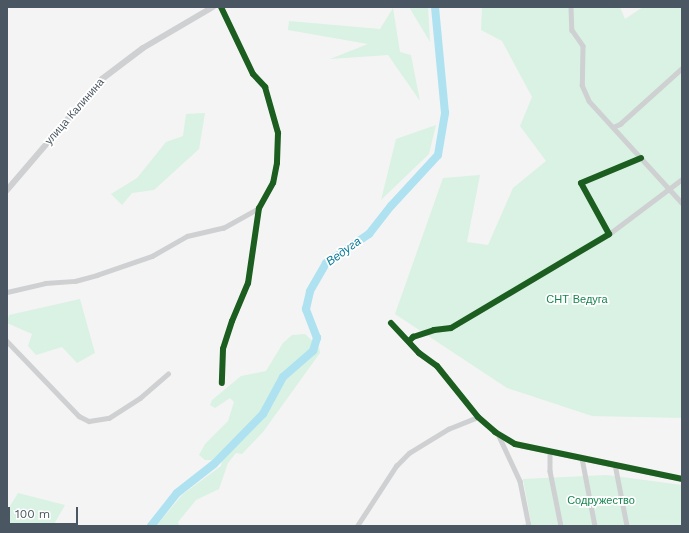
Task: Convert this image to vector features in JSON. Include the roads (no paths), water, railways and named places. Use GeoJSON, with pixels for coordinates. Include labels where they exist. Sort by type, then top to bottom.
{"type":"FeatureCollection","features":[{"type":"Feature","properties":{"kind":"street","name":"улица Калинина"},"geometry":{"type":"LineString","coordinates":[[7,190],[102,80],[161,36],[213,7]]}},
{"type":"Feature","properties":{"kind":"street"},"geometry":{"type":"LineString","coordinates":[[221,7],[253,74],[265,87],[276,120],[277,163],[273,183],[259,208],[248,283],[232,321],[223,349],[222,383]]}},
{"type":"Feature","properties":{"kind":"street"},"geometry":{"type":"LineString","coordinates":[[571,7],[572,30],[583,46],[582,85],[585,94],[682,203]]}},
{"type":"Feature","properties":{"kind":"street"},"geometry":{"type":"LineString","coordinates":[[613,127],[620,124],[682,68]]}},
{"type":"Feature","properties":{"kind":"street"},"geometry":{"type":"LineString","coordinates":[[609,234],[581,183],[641,158]]}},
{"type":"Feature","properties":{"kind":"street"},"geometry":{"type":"LineString","coordinates":[[409,341],[413,337],[434,330],[451,328],[609,234],[670,190],[682,178]]}},
{"type":"Feature","properties":{"kind":"street"},"geometry":{"type":"LineString","coordinates":[[7,292],[44,283],[75,281],[97,275],[152,256],[187,236],[223,228],[259,208]]}},
{"type":"Feature","properties":{"kind":"street"},"geometry":{"type":"LineString","coordinates":[[391,323],[437,366],[478,417],[498,434],[515,444],[550,453],[615,464],[682,478]]}},
{"type":"Feature","properties":{"kind":"street"},"geometry":{"type":"LineString","coordinates":[[7,341],[79,416],[89,421],[109,418],[140,398],[168,374]]}},
{"type":"Feature","properties":{"kind":"street"},"geometry":{"type":"LineString","coordinates":[[357,526],[396,466],[409,453],[448,429],[478,417]]}},
{"type":"Feature","properties":{"kind":"street"},"geometry":{"type":"LineString","coordinates":[[498,434],[520,481],[529,526]]}},
{"type":"Feature","properties":{"kind":"street"},"geometry":{"type":"LineString","coordinates":[[550,453],[550,471],[561,526]]}},
{"type":"Feature","properties":{"kind":"street"},"geometry":{"type":"LineString","coordinates":[[582,458],[595,526]]}},
{"type":"Feature","properties":{"kind":"street"},"geometry":{"type":"LineString","coordinates":[[615,464],[627,526]]}},
{"type":"Feature","properties":{"kind":"waterway","name":"Ведуга"},"geometry":{"type":"LineString","coordinates":[[151,526],[177,493],[214,464],[263,414],[283,377],[313,351],[317,338],[306,309],[310,291],[326,263],[369,234],[391,206],[438,155],[445,113],[435,7]]}},
{"type":"Feature","properties":{"kind":"park label","name":"СНТ Ведуга"},"geometry":{"type":"Point","coordinates":[577,300]}},
{"type":"Feature","properties":{"kind":"park label","name":"Содружество"},"geometry":{"type":"Point","coordinates":[601,501]}}]}
